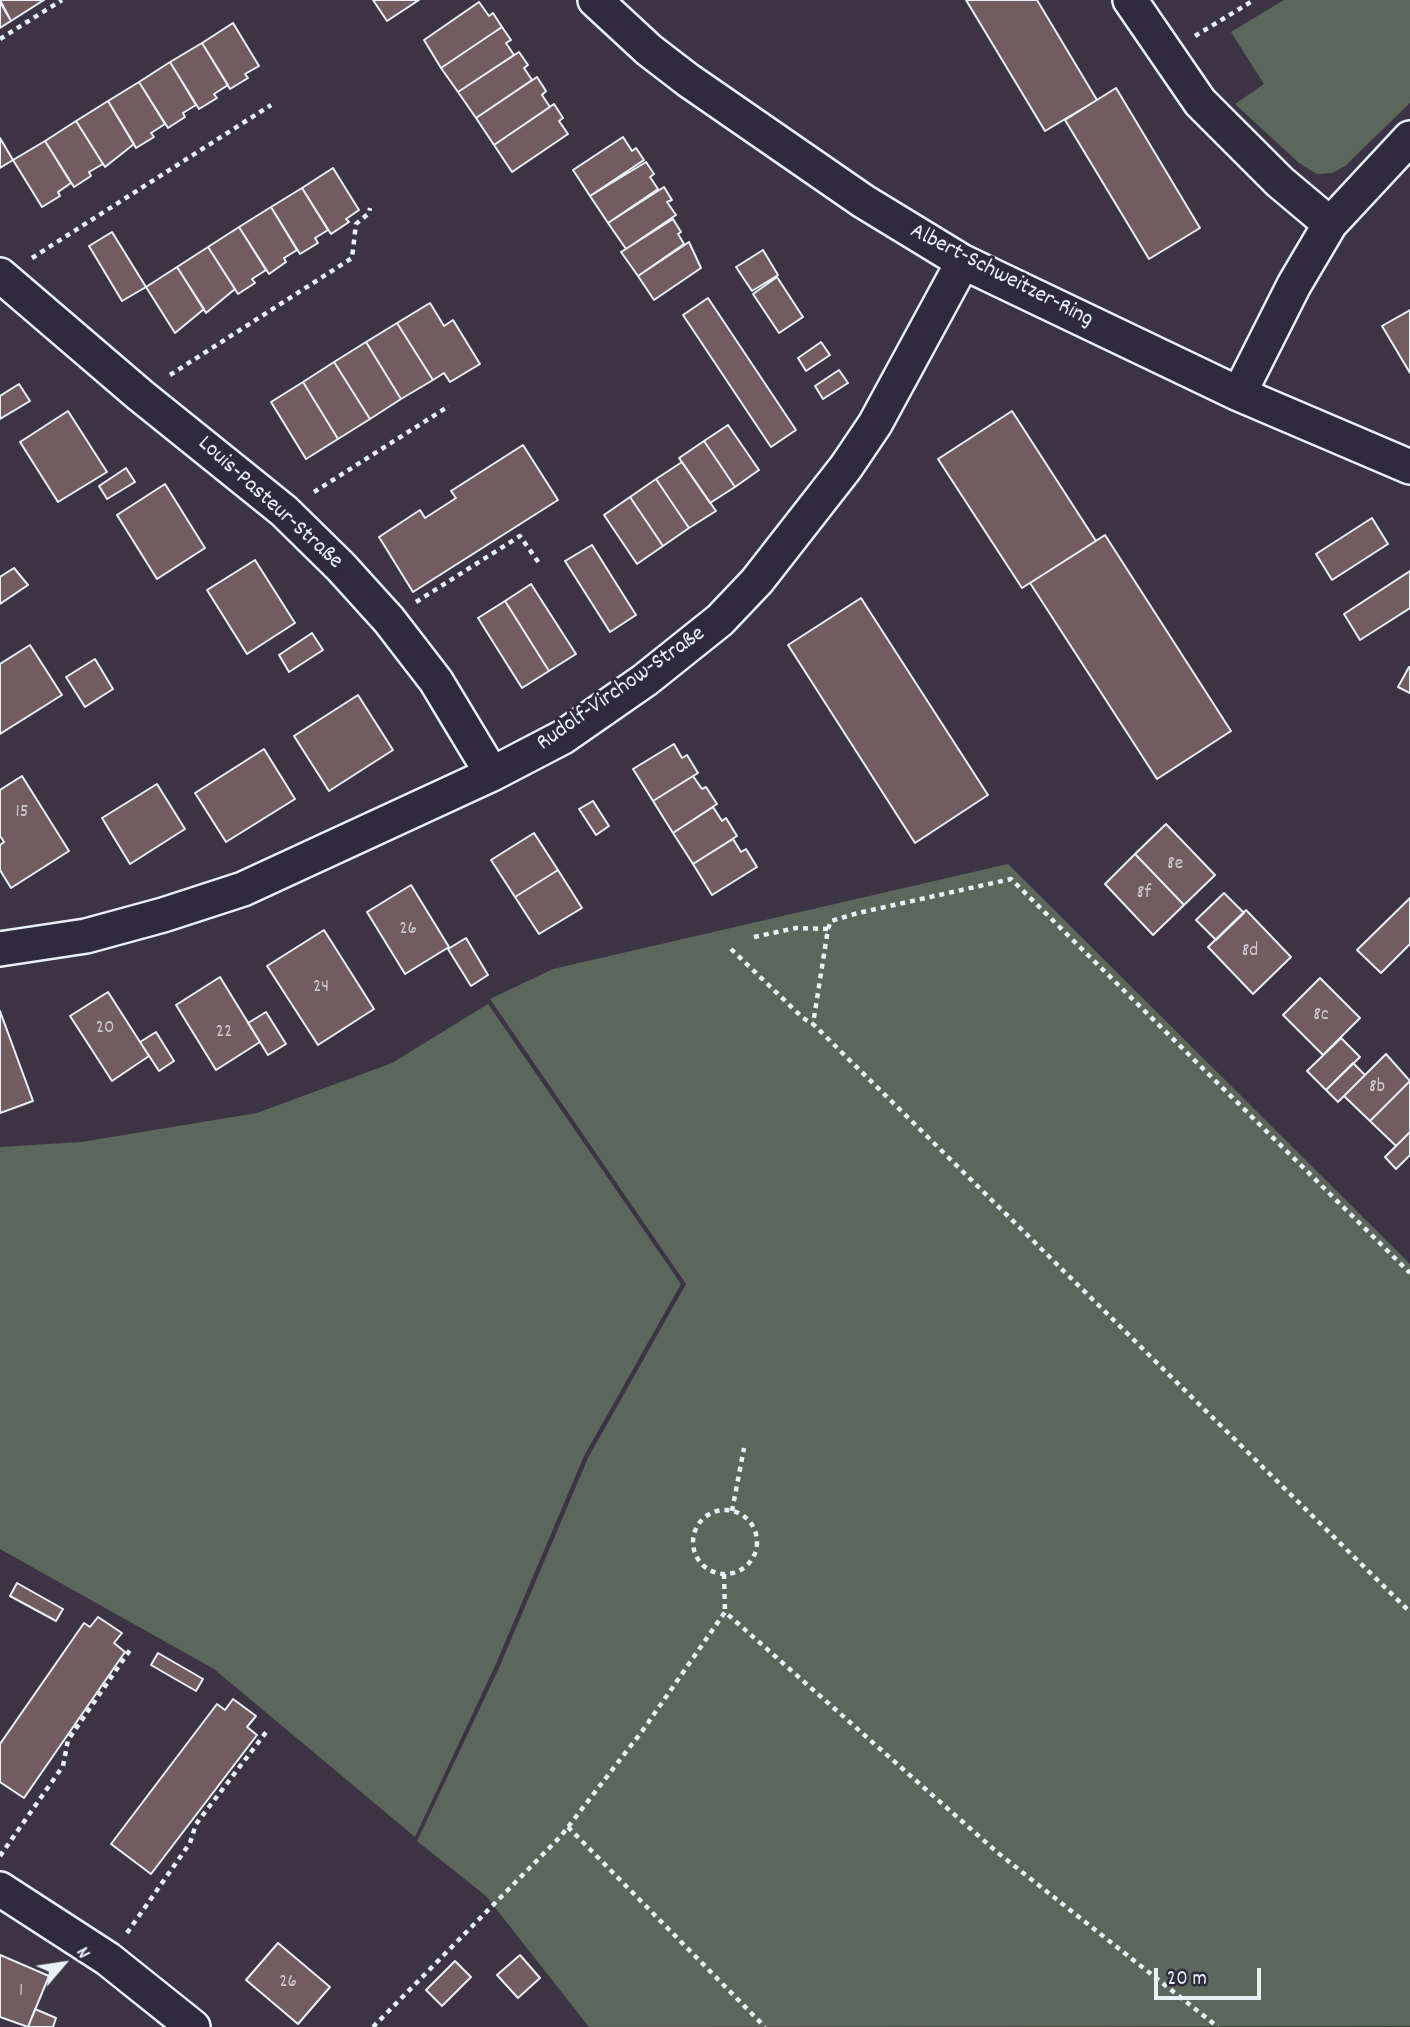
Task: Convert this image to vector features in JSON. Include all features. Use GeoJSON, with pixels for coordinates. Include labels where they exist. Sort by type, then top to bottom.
{"type":"FeatureCollection","features":[{"type":"Feature","properties":{"kind":"street","name":"Albert-Schweitzer-Ring"},"geometry":{"type":"LineString","coordinates":[[595,0],[649,50],[688,80],[863,201],[963,262],[1239,394],[1410,467]]}},
{"type":"Feature","properties":{"kind":"street"},"geometry":{"type":"LineString","coordinates":[[1130,0],[1166,54],[1221,125],[1280,183],[1330,224]]}},
{"type":"Feature","properties":{"kind":"street"},"geometry":{"type":"LineString","coordinates":[[1239,394],[1294,285],[1330,224],[1410,138]]}},
{"type":"Feature","properties":{"kind":"street","name":"Rudolf-Virchow-Straße"},"geometry":{"type":"LineString","coordinates":[[0,949],[86,936],[219,897],[315,857],[492,774],[563,737],[645,680],[720,620],[757,581],[846,467],[875,424],[963,262]]}},
{"type":"Feature","properties":{"kind":"street","name":"Louis-Pasteur-Straße"},"geometry":{"type":"LineString","coordinates":[[1,276],[139,395],[284,511],[341,566],[389,620],[436,681],[492,774]]}},
{"type":"Feature","properties":{"kind":"street"},"geometry":{"type":"LineString","coordinates":[[0,1889],[108,1959],[193,2027]]}},
{"type":"Feature","properties":{"kind":"path"},"geometry":{"type":"LineString","coordinates":[[0,39],[62,0]]}},
{"type":"Feature","properties":{"kind":"path"},"geometry":{"type":"LineString","coordinates":[[1166,54],[1254,0]]}},
{"type":"Feature","properties":{"kind":"path"},"geometry":{"type":"LineString","coordinates":[[1,276],[271,105]]}},
{"type":"Feature","properties":{"kind":"path"},"geometry":{"type":"LineString","coordinates":[[175,372],[352,258],[356,224],[369,214],[370,208]]}},
{"type":"Feature","properties":{"kind":"path"},"geometry":{"type":"LineString","coordinates":[[284,511],[449,406]]}},
{"type":"Feature","properties":{"kind":"path"},"geometry":{"type":"LineString","coordinates":[[389,620],[520,536],[541,566]]}},
{"type":"Feature","properties":{"kind":"path"},"geometry":{"type":"LineString","coordinates":[[813,1024],[831,921],[1011,879],[1410,1273]]}},
{"type":"Feature","properties":{"kind":"path"},"geometry":{"type":"LineString","coordinates":[[754,937],[796,928],[828,929]]}},
{"type":"Feature","properties":{"kind":"path"},"geometry":{"type":"LineString","coordinates":[[731,949],[803,1018],[813,1024],[1410,1612]]}},
{"type":"Feature","properties":{"kind":"path"},"geometry":{"type":"LineString","coordinates":[[732,1511],[744,1448]]}},
{"type":"Feature","properties":{"kind":"path"},"geometry":{"type":"LineString","coordinates":[[732,1511],[749,1521],[755,1531],[756,1548],[745,1567],[724,1574],[712,1571],[699,1560],[695,1553],[694,1535],[703,1518],[711,1513],[732,1511]]}},
{"type":"Feature","properties":{"kind":"path"},"geometry":{"type":"LineString","coordinates":[[373,2027],[568,1828],[643,1730],[725,1612],[724,1574]]}},
{"type":"Feature","properties":{"kind":"path"},"geometry":{"type":"LineString","coordinates":[[725,1612],[998,1853],[1217,2027]]}},
{"type":"Feature","properties":{"kind":"path"},"geometry":{"type":"LineString","coordinates":[[0,1857],[63,1766],[68,1740],[132,1647]]}},
{"type":"Feature","properties":{"kind":"path"},"geometry":{"type":"LineString","coordinates":[[108,1959],[190,1843],[196,1824],[267,1731]]}},
{"type":"Feature","properties":{"kind":"path"},"geometry":{"type":"LineString","coordinates":[[568,1828],[765,2027]]}},
{"type":"Feature","properties":{"kind":"green space"},"geometry":{"type":"Polygon","coordinates":[[[1284,0],[1410,0],[1410,103],[1345,166],[1332,173],[1317,174],[1299,163],[1235,104],[1264,84],[1231,32],[1284,0]]]}},
{"type":"Feature","properties":{"kind":"green space"},"geometry":{"type":"Polygon","coordinates":[[[1008,864],[1410,1264],[1410,2026],[589,2027],[486,1896],[417,1841],[499,1668],[588,1458],[686,1284],[490,999],[553,969],[1008,864]]]}},
{"type":"Feature","properties":{"kind":"green space"},"geometry":{"type":"Polygon","coordinates":[[[488,1004],[681,1284],[584,1456],[495,1666],[415,1837],[214,1669],[0,1549],[0,1147],[81,1142],[257,1113],[392,1063],[488,1004]]]}},
{"type":"Feature","properties":{"kind":"building"},"geometry":{"type":"Polygon","coordinates":[[[0,0],[44,0],[11,21],[0,0]]]}},
{"type":"Feature","properties":{"kind":"building"},"geometry":{"type":"Polygon","coordinates":[[[373,0],[419,0],[387,21],[373,0]]]}},
{"type":"Feature","properties":{"kind":"building"},"geometry":{"type":"Polygon","coordinates":[[[966,0],[1037,0],[1097,100],[1045,131],[966,0]]]}},
{"type":"Feature","properties":{"kind":"building"},"geometry":{"type":"Polygon","coordinates":[[[0,2],[11,21],[0,28],[0,2]]]}},
{"type":"Feature","properties":{"kind":"building"},"geometry":{"type":"Polygon","coordinates":[[[479,2],[489,16],[493,13],[502,27],[441,68],[424,40],[479,2]]]}},
{"type":"Feature","properties":{"kind":"building"},"geometry":{"type":"Polygon","coordinates":[[[233,23],[259,66],[245,74],[248,78],[230,89],[202,43],[233,23]]]}},
{"type":"Feature","properties":{"kind":"building"},"geometry":{"type":"Polygon","coordinates":[[[502,27],[511,40],[506,43],[514,55],[458,92],[441,68],[502,27]]]}},
{"type":"Feature","properties":{"kind":"building"},"geometry":{"type":"Polygon","coordinates":[[[202,43],[228,85],[214,94],[217,98],[199,109],[170,62],[202,43]]]}},
{"type":"Feature","properties":{"kind":"building"},"geometry":{"type":"Polygon","coordinates":[[[519,52],[528,65],[524,68],[532,80],[476,118],[458,92],[519,52]]]}},
{"type":"Feature","properties":{"kind":"building"},"geometry":{"type":"Polygon","coordinates":[[[170,62],[196,105],[183,113],[185,117],[168,128],[139,82],[170,62]]]}},
{"type":"Feature","properties":{"kind":"building"},"geometry":{"type":"Polygon","coordinates":[[[537,77],[546,91],[542,95],[550,107],[494,145],[476,118],[537,77]]]}},
{"type":"Feature","properties":{"kind":"building"},"geometry":{"type":"Polygon","coordinates":[[[139,82],[165,124],[151,133],[154,137],[136,148],[108,101],[139,82]]]}},
{"type":"Feature","properties":{"kind":"building"},"geometry":{"type":"Polygon","coordinates":[[[1116,88],[1200,228],[1149,259],[1065,120],[1116,88]]]}},
{"type":"Feature","properties":{"kind":"building"},"geometry":{"type":"Polygon","coordinates":[[[108,101],[134,144],[105,167],[76,121],[108,101]]]}},
{"type":"Feature","properties":{"kind":"building"},"geometry":{"type":"Polygon","coordinates":[[[554,104],[563,118],[559,121],[568,134],[512,172],[494,145],[554,104]]]}},
{"type":"Feature","properties":{"kind":"building"},"geometry":{"type":"Polygon","coordinates":[[[76,121],[103,164],[89,172],[91,176],[74,187],[45,141],[76,121]]]}},
{"type":"Feature","properties":{"kind":"building"},"geometry":{"type":"Polygon","coordinates":[[[623,137],[632,151],[636,148],[644,160],[590,196],[573,170],[623,137]]]}},
{"type":"Feature","properties":{"kind":"building"},"geometry":{"type":"Polygon","coordinates":[[[0,138],[13,160],[0,168],[0,138]]]}},
{"type":"Feature","properties":{"kind":"building"},"geometry":{"type":"Polygon","coordinates":[[[45,141],[71,183],[58,192],[60,196],[42,207],[13,160],[45,141]]]}},
{"type":"Feature","properties":{"kind":"building"},"geometry":{"type":"Polygon","coordinates":[[[646,162],[654,174],[650,177],[658,189],[608,223],[590,196],[646,162]]]}},
{"type":"Feature","properties":{"kind":"building"},"geometry":{"type":"Polygon","coordinates":[[[333,168],[359,210],[346,219],[349,222],[331,234],[302,188],[333,168]]]}},
{"type":"Feature","properties":{"kind":"building"},"geometry":{"type":"Polygon","coordinates":[[[664,187],[672,200],[667,202],[676,215],[626,249],[608,223],[664,187]]]}},
{"type":"Feature","properties":{"kind":"building"},"geometry":{"type":"Polygon","coordinates":[[[302,188],[328,230],[315,238],[318,243],[300,254],[271,207],[302,188]]]}},
{"type":"Feature","properties":{"kind":"building"},"geometry":{"type":"Polygon","coordinates":[[[271,207],[297,250],[284,258],[286,262],[269,274],[239,227],[271,207]]]}},
{"type":"Feature","properties":{"kind":"building"},"geometry":{"type":"Polygon","coordinates":[[[673,219],[684,244],[638,276],[621,252],[673,219]]]}},
{"type":"Feature","properties":{"kind":"building"},"geometry":{"type":"Polygon","coordinates":[[[239,227],[266,270],[252,279],[255,283],[238,294],[208,247],[239,227]]]}},
{"type":"Feature","properties":{"kind":"building"},"geometry":{"type":"Polygon","coordinates":[[[112,232],[146,287],[122,301],[89,246],[112,232]]]}},
{"type":"Feature","properties":{"kind":"building"},"geometry":{"type":"Polygon","coordinates":[[[689,242],[701,268],[654,300],[638,276],[689,242]]]}},
{"type":"Feature","properties":{"kind":"building"},"geometry":{"type":"Polygon","coordinates":[[[208,247],[235,289],[206,313],[177,267],[208,247]]]}},
{"type":"Feature","properties":{"kind":"building"},"geometry":{"type":"Polygon","coordinates":[[[763,250],[778,275],[752,291],[736,267],[763,250]]]}},
{"type":"Feature","properties":{"kind":"building"},"geometry":{"type":"Polygon","coordinates":[[[177,267],[204,309],[175,333],[146,287],[177,267]]]}},
{"type":"Feature","properties":{"kind":"building"},"geometry":{"type":"Polygon","coordinates":[[[777,277],[803,317],[779,333],[753,294],[777,277]]]}},
{"type":"Feature","properties":{"kind":"building"},"geometry":{"type":"Polygon","coordinates":[[[708,298],[796,430],[771,447],[683,315],[708,298]]]}},
{"type":"Feature","properties":{"kind":"building"},"geometry":{"type":"Polygon","coordinates":[[[430,303],[444,326],[453,320],[480,364],[450,382],[444,373],[433,380],[397,323],[430,303]]]}},
{"type":"Feature","properties":{"kind":"building"},"geometry":{"type":"Polygon","coordinates":[[[1410,310],[1410,373],[1382,326],[1410,310]]]}},
{"type":"Feature","properties":{"kind":"building"},"geometry":{"type":"Polygon","coordinates":[[[397,323],[433,380],[401,399],[366,342],[397,323]]]}},
{"type":"Feature","properties":{"kind":"building"},"geometry":{"type":"Polygon","coordinates":[[[366,342],[401,399],[370,419],[334,362],[366,342]]]}},
{"type":"Feature","properties":{"kind":"building"},"geometry":{"type":"Polygon","coordinates":[[[821,342],[830,355],[806,371],[798,358],[821,342]]]}},
{"type":"Feature","properties":{"kind":"building"},"geometry":{"type":"Polygon","coordinates":[[[334,362],[370,419],[338,439],[303,382],[334,362]]]}},
{"type":"Feature","properties":{"kind":"building"},"geometry":{"type":"Polygon","coordinates":[[[839,370],[848,383],[823,399],[815,386],[839,370]]]}},
{"type":"Feature","properties":{"kind":"building"},"geometry":{"type":"Polygon","coordinates":[[[303,382],[338,439],[306,459],[271,402],[303,382]]]}},
{"type":"Feature","properties":{"kind":"building"},"geometry":{"type":"Polygon","coordinates":[[[19,384],[30,401],[0,419],[0,396],[19,384]]]}},
{"type":"Feature","properties":{"kind":"building"},"geometry":{"type":"Polygon","coordinates":[[[68,411],[107,472],[58,502],[20,442],[68,411]]]}},
{"type":"Feature","properties":{"kind":"building"},"geometry":{"type":"Polygon","coordinates":[[[1012,411],[1096,541],[1022,588],[938,459],[1012,411]]]}},
{"type":"Feature","properties":{"kind":"building"},"geometry":{"type":"Polygon","coordinates":[[[728,425],[759,470],[735,487],[704,441],[728,425]]]}},
{"type":"Feature","properties":{"kind":"building"},"geometry":{"type":"Polygon","coordinates":[[[704,441],[735,487],[710,503],[679,458],[704,441]]]}},
{"type":"Feature","properties":{"kind":"building"},"geometry":{"type":"Polygon","coordinates":[[[523,445],[558,500],[413,592],[379,537],[420,510],[425,518],[456,498],[451,491],[523,445]]]}},
{"type":"Feature","properties":{"kind":"building"},"geometry":{"type":"Polygon","coordinates":[[[682,462],[716,511],[689,528],[656,479],[682,462]]]}},
{"type":"Feature","properties":{"kind":"building"},"geometry":{"type":"Polygon","coordinates":[[[126,468],[135,482],[107,499],[99,486],[126,468]]]}},
{"type":"Feature","properties":{"kind":"building"},"geometry":{"type":"Polygon","coordinates":[[[656,479],[689,528],[663,546],[630,497],[656,479]]]}},
{"type":"Feature","properties":{"kind":"building"},"geometry":{"type":"Polygon","coordinates":[[[165,484],[205,548],[157,579],[117,515],[165,484]]]}},
{"type":"Feature","properties":{"kind":"building"},"geometry":{"type":"Polygon","coordinates":[[[630,497],[663,546],[637,564],[604,515],[630,497]]]}},
{"type":"Feature","properties":{"kind":"building"},"geometry":{"type":"Polygon","coordinates":[[[1372,518],[1388,544],[1332,580],[1316,554],[1372,518]]]}},
{"type":"Feature","properties":{"kind":"building"},"geometry":{"type":"Polygon","coordinates":[[[1105,535],[1231,731],[1157,779],[1030,583],[1105,535]]]}},
{"type":"Feature","properties":{"kind":"building"},"geometry":{"type":"Polygon","coordinates":[[[592,545],[636,615],[610,632],[565,561],[592,545]]]}},
{"type":"Feature","properties":{"kind":"building"},"geometry":{"type":"Polygon","coordinates":[[[255,560],[295,623],[247,654],[207,590],[255,560]]]}},
{"type":"Feature","properties":{"kind":"building"},"geometry":{"type":"Polygon","coordinates":[[[14,568],[28,585],[0,604],[0,577],[14,568]]]}},
{"type":"Feature","properties":{"kind":"building"},"geometry":{"type":"Polygon","coordinates":[[[1410,571],[1410,608],[1360,640],[1344,614],[1410,571]]]}},
{"type":"Feature","properties":{"kind":"building"},"geometry":{"type":"Polygon","coordinates":[[[531,584],[576,654],[549,671],[505,601],[531,584]]]}},
{"type":"Feature","properties":{"kind":"building"},"geometry":{"type":"Polygon","coordinates":[[[861,598],[988,795],[915,843],[788,645],[861,598]]]}},
{"type":"Feature","properties":{"kind":"building"},"geometry":{"type":"Polygon","coordinates":[[[505,601],[549,671],[522,688],[478,618],[505,601]]]}},
{"type":"Feature","properties":{"kind":"building"},"geometry":{"type":"Polygon","coordinates":[[[312,633],[323,650],[289,672],[279,655],[312,633]]]}},
{"type":"Feature","properties":{"kind":"building"},"geometry":{"type":"Polygon","coordinates":[[[30,645],[62,695],[0,734],[0,664],[30,645]]]}},
{"type":"Feature","properties":{"kind":"building"},"geometry":{"type":"Polygon","coordinates":[[[95,659],[113,689],[85,707],[66,677],[95,659]]]}},
{"type":"Feature","properties":{"kind":"building"},"geometry":{"type":"Polygon","coordinates":[[[1410,668],[1410,693],[1398,687],[1410,668]]]}},
{"type":"Feature","properties":{"kind":"building"},"geometry":{"type":"Polygon","coordinates":[[[358,695],[393,750],[329,791],[294,736],[358,695]]]}},
{"type":"Feature","properties":{"kind":"building"},"geometry":{"type":"Polygon","coordinates":[[[674,744],[682,758],[687,755],[698,773],[653,801],[633,769],[674,744]]]}},
{"type":"Feature","properties":{"kind":"building"},"geometry":{"type":"Polygon","coordinates":[[[264,749],[295,799],[226,842],[195,793],[264,749]]]}},
{"type":"Feature","properties":{"kind":"building"},"geometry":{"type":"Polygon","coordinates":[[[22,776],[69,851],[11,888],[0,870],[0,845],[4,842],[0,836],[0,790],[22,776]]]}},
{"type":"Feature","properties":{"kind":"building"},"geometry":{"type":"Polygon","coordinates":[[[693,776],[702,789],[706,787],[717,804],[673,833],[653,801],[693,776]]]}},
{"type":"Feature","properties":{"kind":"building"},"geometry":{"type":"Polygon","coordinates":[[[157,784],[185,829],[130,864],[102,818],[157,784]]]}},
{"type":"Feature","properties":{"kind":"building"},"geometry":{"type":"Polygon","coordinates":[[[593,801],[609,826],[596,835],[579,809],[593,801]]]}},
{"type":"Feature","properties":{"kind":"building"},"geometry":{"type":"Polygon","coordinates":[[[713,807],[722,821],[726,818],[737,836],[693,864],[673,833],[713,807]]]}},
{"type":"Feature","properties":{"kind":"building"},"geometry":{"type":"Polygon","coordinates":[[[1166,824],[1215,875],[1184,905],[1135,854],[1166,824]]]}},
{"type":"Feature","properties":{"kind":"building"},"geometry":{"type":"Polygon","coordinates":[[[534,833],[558,870],[515,897],[491,860],[534,833]]]}},
{"type":"Feature","properties":{"kind":"building"},"geometry":{"type":"Polygon","coordinates":[[[733,839],[741,852],[746,849],[757,867],[712,895],[693,864],[733,839]]]}},
{"type":"Feature","properties":{"kind":"building"},"geometry":{"type":"Polygon","coordinates":[[[1135,854],[1184,905],[1153,935],[1105,884],[1135,854]]]}},
{"type":"Feature","properties":{"kind":"building"},"geometry":{"type":"Polygon","coordinates":[[[558,870],[582,908],[539,934],[515,897],[558,870]]]}},
{"type":"Feature","properties":{"kind":"building"},"geometry":{"type":"Polygon","coordinates":[[[411,885],[449,947],[405,974],[367,912],[411,885]]]}},
{"type":"Feature","properties":{"kind":"building"},"geometry":{"type":"Polygon","coordinates":[[[1224,893],[1244,913],[1216,940],[1196,920],[1224,893]]]}},
{"type":"Feature","properties":{"kind":"building"},"geometry":{"type":"Polygon","coordinates":[[[1410,898],[1410,944],[1381,973],[1357,950],[1410,898]]]}},
{"type":"Feature","properties":{"kind":"building"},"geometry":{"type":"Polygon","coordinates":[[[1246,910],[1291,957],[1253,994],[1208,947],[1246,910]]]}},
{"type":"Feature","properties":{"kind":"building"},"geometry":{"type":"Polygon","coordinates":[[[324,930],[374,1009],[318,1045],[267,966],[324,930]]]}},
{"type":"Feature","properties":{"kind":"building"},"geometry":{"type":"Polygon","coordinates":[[[466,938],[488,975],[471,986],[448,949],[466,938]]]}},
{"type":"Feature","properties":{"kind":"building"},"geometry":{"type":"Polygon","coordinates":[[[220,977],[260,1042],[216,1070],[176,1005],[220,977]]]}},
{"type":"Feature","properties":{"kind":"building"},"geometry":{"type":"Polygon","coordinates":[[[1320,978],[1360,1018],[1323,1055],[1283,1015],[1320,978]]]}},
{"type":"Feature","properties":{"kind":"building"},"geometry":{"type":"Polygon","coordinates":[[[108,992],[149,1056],[112,1081],[70,1016],[108,992]]]}},
{"type":"Feature","properties":{"kind":"building"},"geometry":{"type":"Polygon","coordinates":[[[0,1011],[33,1101],[0,1113],[0,1011]]]}},
{"type":"Feature","properties":{"kind":"building"},"geometry":{"type":"Polygon","coordinates":[[[266,1012],[286,1044],[268,1055],[248,1023],[266,1012]]]}},
{"type":"Feature","properties":{"kind":"building"},"geometry":{"type":"Polygon","coordinates":[[[156,1032],[174,1061],[159,1071],[140,1042],[156,1032]]]}},
{"type":"Feature","properties":{"kind":"building"},"geometry":{"type":"Polygon","coordinates":[[[1341,1038],[1360,1057],[1326,1090],[1307,1071],[1341,1038]]]}},
{"type":"Feature","properties":{"kind":"building"},"geometry":{"type":"Polygon","coordinates":[[[1386,1054],[1410,1081],[1370,1121],[1344,1096],[1386,1054]]]}},
{"type":"Feature","properties":{"kind":"building"},"geometry":{"type":"Polygon","coordinates":[[[1353,1063],[1365,1075],[1338,1102],[1326,1090],[1353,1063]]]}},
{"type":"Feature","properties":{"kind":"building"},"geometry":{"type":"Polygon","coordinates":[[[1410,1081],[1410,1132],[1396,1146],[1370,1121],[1410,1081]]]}},
{"type":"Feature","properties":{"kind":"building"},"geometry":{"type":"Polygon","coordinates":[[[1410,1132],[1410,1155],[1396,1169],[1385,1157],[1410,1132]]]}},
{"type":"Feature","properties":{"kind":"building"},"geometry":{"type":"Polygon","coordinates":[[[17,1583],[63,1609],[56,1621],[10,1596],[17,1583]]]}},
{"type":"Feature","properties":{"kind":"building"},"geometry":{"type":"Polygon","coordinates":[[[98,1617],[122,1633],[114,1643],[125,1652],[24,1798],[0,1782],[0,1744],[84,1623],[90,1627],[98,1617]]]}},
{"type":"Feature","properties":{"kind":"building"},"geometry":{"type":"Polygon","coordinates":[[[158,1653],[203,1679],[196,1691],[151,1665],[158,1653]]]}},
{"type":"Feature","properties":{"kind":"building"},"geometry":{"type":"Polygon","coordinates":[[[233,1699],[256,1716],[247,1727],[257,1735],[151,1874],[111,1844],[217,1704],[225,1710],[233,1699]]]}},
{"type":"Feature","properties":{"kind":"building"},"geometry":{"type":"Polygon","coordinates":[[[278,1943],[330,1987],[298,2024],[246,1980],[278,1943]]]}},
{"type":"Feature","properties":{"kind":"building"},"geometry":{"type":"Polygon","coordinates":[[[0,1955],[49,1976],[28,2027],[0,2017],[0,1955]]]}},
{"type":"Feature","properties":{"kind":"building"},"geometry":{"type":"Polygon","coordinates":[[[520,1955],[540,1978],[518,1998],[497,1975],[520,1955]]]}},
{"type":"Feature","properties":{"kind":"building"},"geometry":{"type":"Polygon","coordinates":[[[455,1961],[471,1977],[442,2006],[426,1990],[455,1961]]]}},
{"type":"Feature","properties":{"kind":"building"},"geometry":{"type":"Polygon","coordinates":[[[35,2009],[56,2018],[53,2027],[28,2027],[35,2009]]]}}]}
